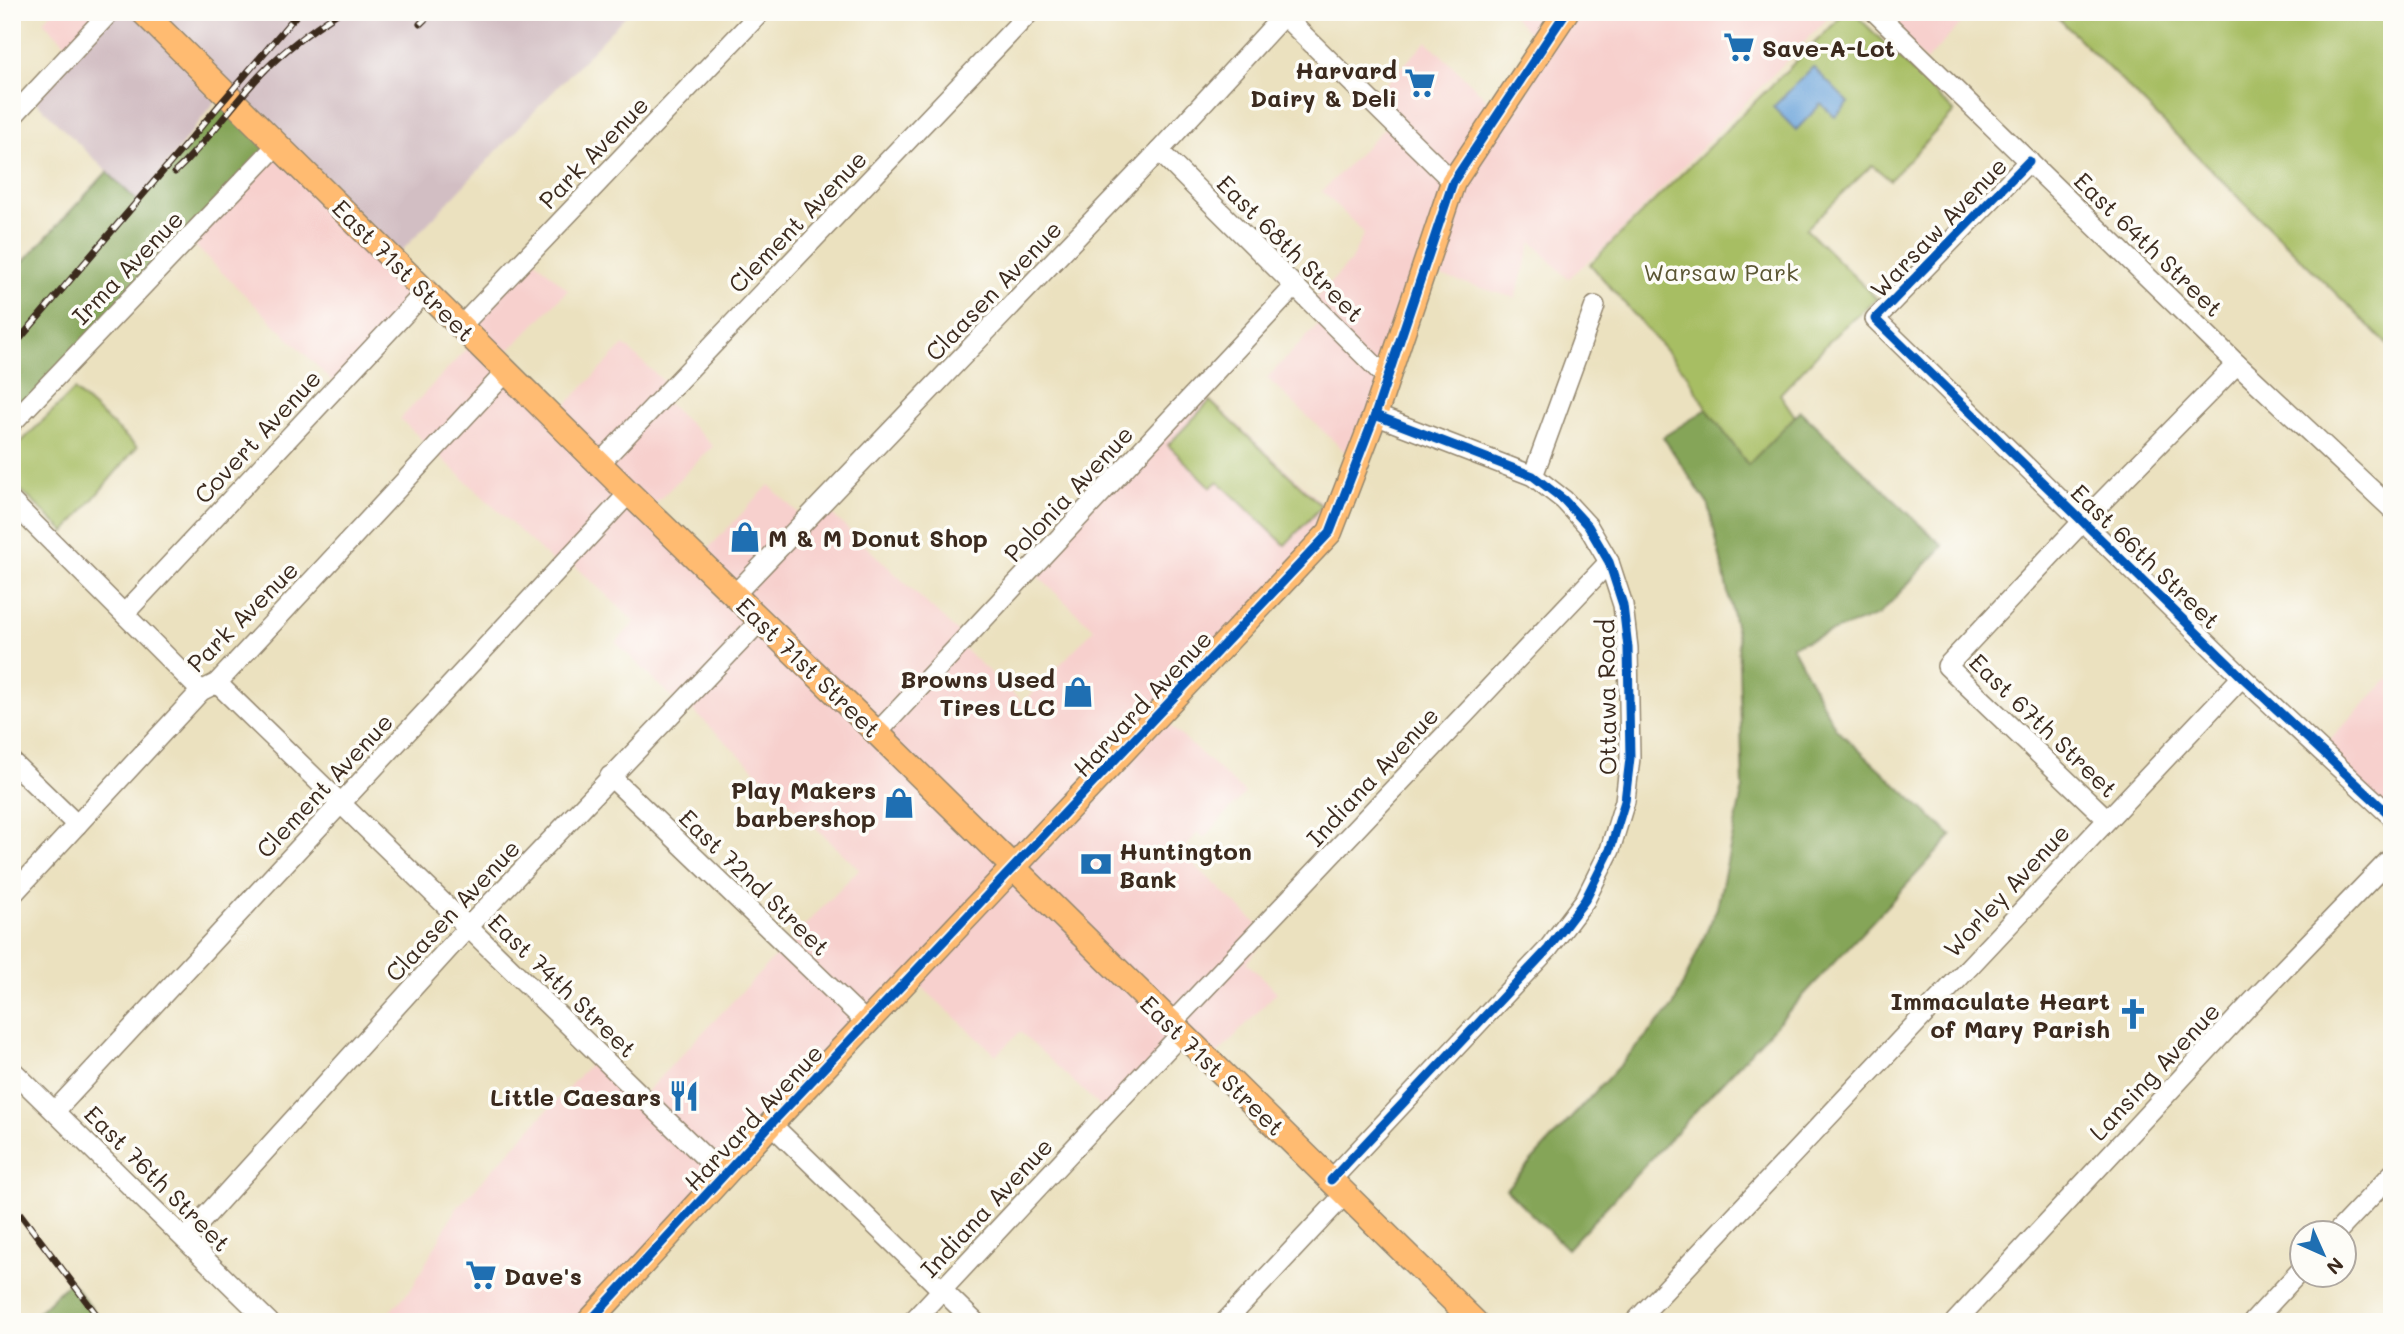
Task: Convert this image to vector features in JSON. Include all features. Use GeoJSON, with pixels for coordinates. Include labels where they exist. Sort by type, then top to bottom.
{"type":"FeatureCollection","features":[{"type":"Feature","properties":{"kind":"main road","name":"East 71st Street"},"geometry":{"type":"LineString","coordinates":[[143,12],[629,493],[877,733],[1475,1322]]}},
{"type":"Feature","properties":{"kind":"main road","name":"Harvard Avenue"},"geometry":{"type":"LineString","coordinates":[[589,1322],[771,1124],[1330,532],[1388,379],[1453,182],[1566,12]]}},
{"type":"Feature","properties":{"kind":"street"},"geometry":{"type":"LineString","coordinates":[[12,117],[110,12]]}},
{"type":"Feature","properties":{"kind":"street","name":"Park Avenue"},"geometry":{"type":"LineString","coordinates":[[461,326],[761,12]]}},
{"type":"Feature","properties":{"kind":"street","name":"Clement Avenue"},"geometry":{"type":"LineString","coordinates":[[600,463],[1030,12]]}},
{"type":"Feature","properties":{"kind":"street","name":"East 64th Street"},"geometry":{"type":"LineString","coordinates":[[1875,12],[2237,364],[2392,509]]}},
{"type":"Feature","properties":{"kind":"street"},"geometry":{"type":"LineString","coordinates":[[1282,14],[1453,182]]}},
{"type":"Feature","properties":{"kind":"street","name":"Claasen Avenue"},"geometry":{"type":"LineString","coordinates":[[734,595],[1159,151],[1282,14]]}},
{"type":"Feature","properties":{"kind":"street","name":"Irma Avenue"},"geometry":{"type":"LineString","coordinates":[[12,423],[278,144]]}},
{"type":"Feature","properties":{"kind":"street","name":"East 68th Street"},"geometry":{"type":"LineString","coordinates":[[1159,151],[1388,379]]}},
{"type":"Feature","properties":{"kind":"street","name":"Warsaw Avenue"},"geometry":{"type":"LineString","coordinates":[[1875,319],[2029,161]]}},
{"type":"Feature","properties":{"kind":"street","name":"Polonia Avenue"},"geometry":{"type":"LineString","coordinates":[[877,733],[1295,286]]}},
{"type":"Feature","properties":{"kind":"street","name":"Covert Avenue"},"geometry":{"type":"LineString","coordinates":[[125,613],[425,292]]}},
{"type":"Feature","properties":{"kind":"street"},"geometry":{"type":"LineString","coordinates":[[1533,476],[1595,306]]}},
{"type":"Feature","properties":{"kind":"street","name":"East 66th Street"},"geometry":{"type":"LineString","coordinates":[[1875,319],[2242,677],[2392,817]]}},
{"type":"Feature","properties":{"kind":"street"},"geometry":{"type":"LineString","coordinates":[[2084,520],[2237,364]]}},
{"type":"Feature","properties":{"kind":"street","name":"Park Avenue"},"geometry":{"type":"LineString","coordinates":[[12,895],[507,371]]}},
{"type":"Feature","properties":{"kind":"street","name":"Ottawa Road"},"geometry":{"type":"LineString","coordinates":[[1224,1322],[1338,1187],[1548,949],[1585,900],[1610,850],[1625,801],[1630,758],[1628,648],[1623,605],[1609,562],[1580,518],[1564,500],[1533,476],[1375,415]]}},
{"type":"Feature","properties":{"kind":"street","name":"Clement Avenue"},"geometry":{"type":"LineString","coordinates":[[55,1111],[629,493]]}},
{"type":"Feature","properties":{"kind":"street","name":"East 74th Street"},"geometry":{"type":"LineString","coordinates":[[12,502],[125,613],[339,804],[469,926],[724,1176]]}},
{"type":"Feature","properties":{"kind":"street","name":"East 67th Street"},"geometry":{"type":"LineString","coordinates":[[2084,520],[1947,666],[2107,819]]}},
{"type":"Feature","properties":{"kind":"street","name":"Indiana Avenue"},"geometry":{"type":"LineString","coordinates":[[912,1322],[1176,1029],[1609,562]]}},
{"type":"Feature","properties":{"kind":"street","name":"Claasen Avenue"},"geometry":{"type":"LineString","coordinates":[[185,1240],[469,926],[761,620]]}},
{"type":"Feature","properties":{"kind":"street","name":"Worley Avenue"},"geometry":{"type":"LineString","coordinates":[[1634,1322],[2242,677]]}},
{"type":"Feature","properties":{"kind":"street"},"geometry":{"type":"LineString","coordinates":[[12,762],[77,825]]}},
{"type":"Feature","properties":{"kind":"street","name":"East 72nd Street"},"geometry":{"type":"LineString","coordinates":[[610,776],[867,1023]]}},
{"type":"Feature","properties":{"kind":"street","name":"Lansing Avenue"},"geometry":{"type":"LineString","coordinates":[[1955,1322],[2252,1002],[2392,857]]}},
{"type":"Feature","properties":{"kind":"street","name":"East 76th Street"},"geometry":{"type":"LineString","coordinates":[[12,1070],[269,1322]]}},
{"type":"Feature","properties":{"kind":"street"},"geometry":{"type":"LineString","coordinates":[[771,1124],[975,1322]]}},
{"type":"Feature","properties":{"kind":"street"},"geometry":{"type":"LineString","coordinates":[[2351,1218],[2392,1174]]}},
{"type":"Feature","properties":{"kind":"street"},"geometry":{"type":"LineString","coordinates":[[2253,1322],[2288,1284]]}},
{"type":"Feature","properties":{"kind":"shaded area"},"geometry":{"type":"Polygon","coordinates":[[[52,12],[110,12],[74,52],[43,21],[52,12]]]}},
{"type":"Feature","properties":{"kind":"shaded area"},"geometry":{"type":"Polygon","coordinates":[[[110,12],[629,12],[393,260],[223,91],[138,202],[31,97],[110,12]]]}},
{"type":"Feature","properties":{"kind":"shaded area"},"geometry":{"type":"Polygon","coordinates":[[[1509,12],[1834,12],[1608,244],[1568,279],[1532,242],[1515,298],[1424,271],[1357,463],[1267,378],[1325,317],[1311,303],[1350,262],[1364,233],[1322,191],[1391,121],[1370,100],[1427,41],[1500,112],[1543,47],[1509,12]]]}},
{"type":"Feature","properties":{"kind":"shaded area"},"geometry":{"type":"Polygon","coordinates":[[[1875,12],[1972,12],[1926,61],[1875,12]]]}},
{"type":"Feature","properties":{"kind":"shaded area"},"geometry":{"type":"Polygon","coordinates":[[[278,144],[425,292],[337,386],[188,239],[278,144]]]}},
{"type":"Feature","properties":{"kind":"shaded area"},"geometry":{"type":"Polygon","coordinates":[[[529,254],[568,290],[498,362],[554,417],[624,345],[671,388],[662,398],[713,446],[648,511],[698,559],[769,485],[805,520],[821,504],[965,639],[960,645],[1023,703],[1094,629],[1030,569],[1199,389],[1336,516],[1158,715],[1245,793],[1204,838],[1198,832],[1182,853],[1270,936],[1246,962],[1277,992],[1210,1062],[1181,1034],[1107,1113],[1020,1032],[996,1055],[911,977],[589,1322],[380,1322],[412,1288],[455,1210],[599,1054],[642,1096],[859,869],[683,701],[679,704],[616,643],[635,622],[568,559],[559,568],[400,419],[475,340],[461,326],[529,254]]]}},
{"type":"Feature","properties":{"kind":"shaded area"},"geometry":{"type":"Polygon","coordinates":[[[2392,675],[2392,817],[2320,750],[2392,675]]]}},
{"type":"Feature","properties":{"kind":"green space","name":"Warsaw Park"},"geometry":{"type":"Polygon","coordinates":[[[1846,12],[1853,12],[1954,112],[1890,180],[1872,165],[1806,229],[1877,299],[1841,329],[1780,394],[1796,418],[1752,470],[1707,409],[1688,376],[1590,264],[1846,12]]]}},
{"type":"Feature","properties":{"kind":"green space"},"geometry":{"type":"Polygon","coordinates":[[[2052,12],[2392,12],[2392,349],[2052,12]]]}},
{"type":"Feature","properties":{"kind":"green space"},"geometry":{"type":"Polygon","coordinates":[[[228,97],[278,144],[12,423],[12,274],[107,172],[138,202],[228,97]]]}},
{"type":"Feature","properties":{"kind":"green space"},"geometry":{"type":"Polygon","coordinates":[[[74,390],[137,447],[65,532],[12,482],[12,451],[74,390]]]}},
{"type":"Feature","properties":{"kind":"green space"},"geometry":{"type":"Polygon","coordinates":[[[1210,401],[1322,506],[1285,545],[1218,481],[1211,487],[1168,445],[1210,401]]]}},
{"type":"Feature","properties":{"kind":"green space"},"geometry":{"type":"Polygon","coordinates":[[[1707,409],[1748,465],[1800,411],[1943,546],[1879,615],[1792,646],[1836,729],[1952,836],[1567,1249],[1506,1189],[1673,1007],[1717,908],[1743,788],[1738,639],[1709,506],[1663,437],[1707,409]]]}},
{"type":"Feature","properties":{"kind":"green space"},"geometry":{"type":"Polygon","coordinates":[[[70,1280],[102,1322],[28,1322],[66,1285],[70,1280]]]}},
{"type":"Feature","properties":{"kind":"water"},"geometry":{"type":"Polygon","coordinates":[[[1813,67],[1849,103],[1835,117],[1821,104],[1796,130],[1773,107],[1813,67]]]}},
{"type":"Feature","properties":{"kind":"railway"},"geometry":{"type":"LineString","coordinates":[[12,348],[299,12]]}},
{"type":"Feature","properties":{"kind":"railway"},"geometry":{"type":"LineString","coordinates":[[175,172],[267,68],[284,52],[339,12]]}},
{"type":"Feature","properties":{"kind":"railway"},"geometry":{"type":"LineString","coordinates":[[420,24],[432,12]]}},
{"type":"Feature","properties":{"kind":"railway"},"geometry":{"type":"LineString","coordinates":[[12,1203],[102,1322]]}},
{"type":"Feature","properties":{"kind":"cycle path"},"geometry":{"type":"LineString","coordinates":[[589,1322],[771,1124],[1330,532],[1375,415],[1453,182],[1566,12]]}},
{"type":"Feature","properties":{"kind":"cycle path"},"geometry":{"type":"LineString","coordinates":[[2029,161],[1875,319],[2242,677],[2392,817]]}},
{"type":"Feature","properties":{"kind":"cycle path"},"geometry":{"type":"LineString","coordinates":[[1331,1180],[1548,949],[1585,900],[1610,850],[1625,801],[1630,758],[1628,648],[1623,605],[1609,562],[1588,526],[1564,500],[1533,476],[1375,415]]}},
{"type":"Feature","properties":{"kind":"place","name":"Save-A-Lot"},"geometry":{"type":"Point","coordinates":[1739,47]}},
{"type":"Feature","properties":{"kind":"place","name":"Harvard Dairy & Deli"},"geometry":{"type":"Point","coordinates":[1420,83]}},
{"type":"Feature","properties":{"kind":"place","name":"M & M Donut Shop"},"geometry":{"type":"Point","coordinates":[745,537]}},
{"type":"Feature","properties":{"kind":"place","name":"Browns Used Tires LLC"},"geometry":{"type":"Point","coordinates":[1078,692]}},
{"type":"Feature","properties":{"kind":"place","name":"Play Makers barbershop"},"geometry":{"type":"Point","coordinates":[899,803]}},
{"type":"Feature","properties":{"kind":"place","name":"Huntington Bank"},"geometry":{"type":"Point","coordinates":[1096,864]}},
{"type":"Feature","properties":{"kind":"place","name":"Immaculate Heart of Mary Parish"},"geometry":{"type":"Point","coordinates":[2133,1014]}},
{"type":"Feature","properties":{"kind":"place","name":"Little Caesars"},"geometry":{"type":"Point","coordinates":[684,1096]}},
{"type":"Feature","properties":{"kind":"place","name":"Dave's"},"geometry":{"type":"Point","coordinates":[481,1275]}}]}
